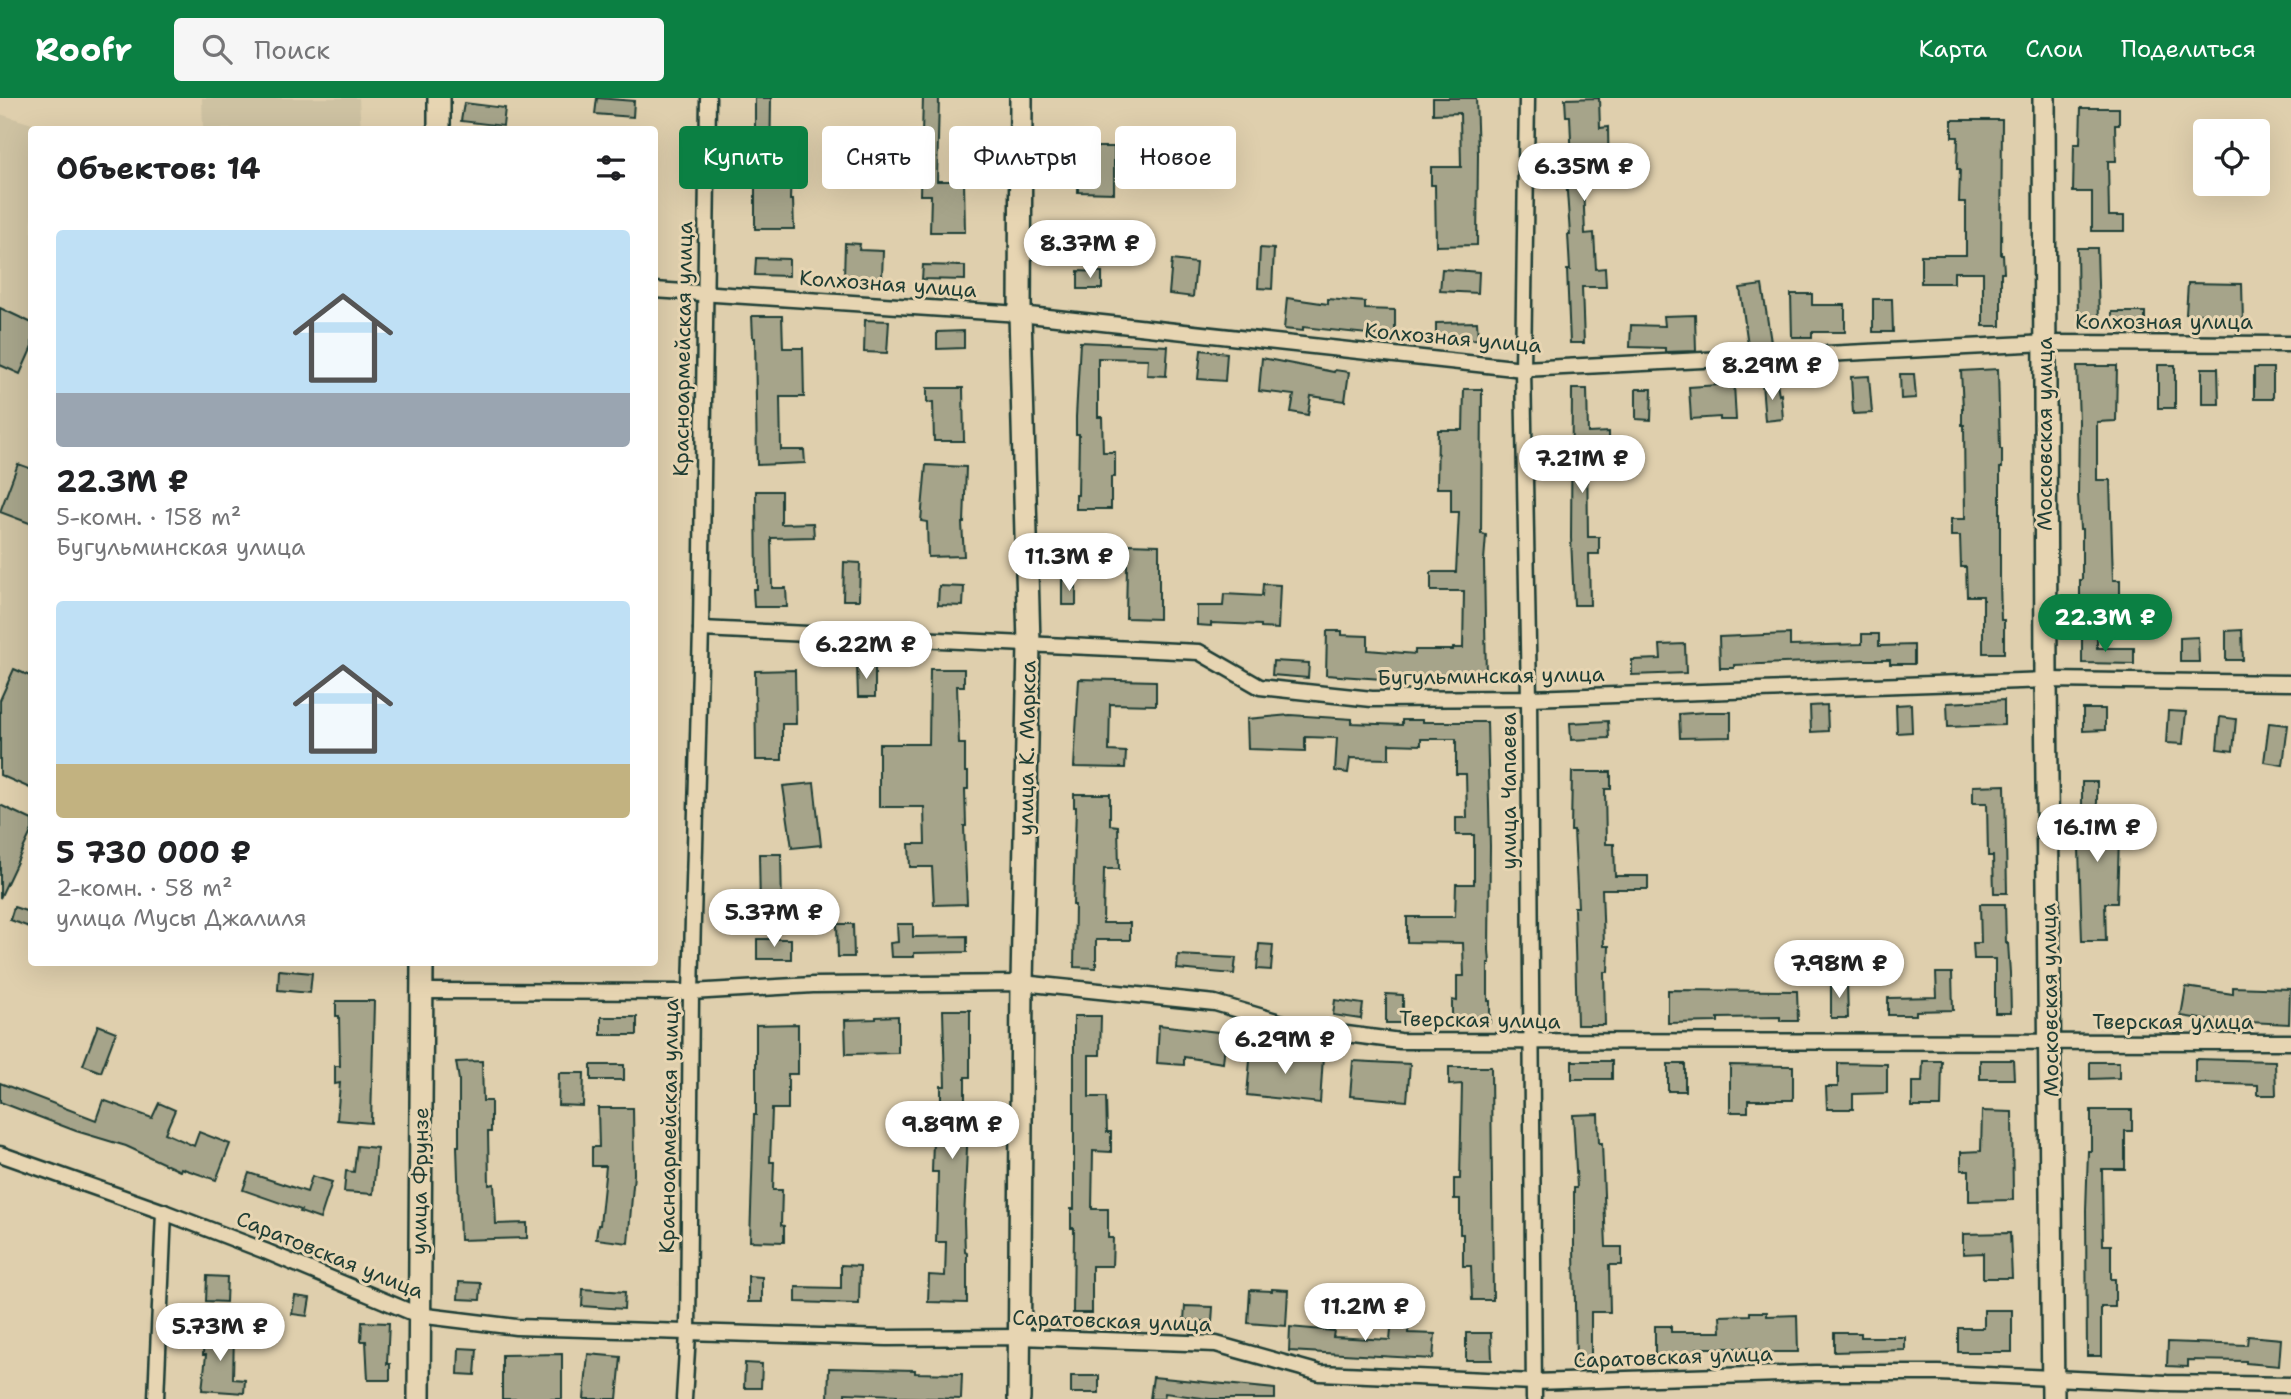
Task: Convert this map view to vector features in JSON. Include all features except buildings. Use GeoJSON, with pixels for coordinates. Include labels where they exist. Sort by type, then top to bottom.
{"type":"FeatureCollection","features":[{"type":"Feature","properties":{"kind":"street"},"geometry":{"type":"LineString","coordinates":[[439,98],[439,126]]}},
{"type":"Feature","properties":{"kind":"street","name":"Красноармейская улица"},"geometry":{"type":"LineString","coordinates":[[684,1399],[688,1334],[691,992],[701,629],[708,98]]}},
{"type":"Feature","properties":{"kind":"street","name":"улица К. Маркса"},"geometry":{"type":"LineString","coordinates":[[1020,1399],[1022,983],[1029,644],[1020,314],[1021,98]]}},
{"type":"Feature","properties":{"kind":"street","name":"улица Чапаева"},"geometry":{"type":"LineString","coordinates":[[1527,98],[1523,369],[1529,698],[1534,1399]]}},
{"type":"Feature","properties":{"kind":"street","name":"Московская улица"},"geometry":{"type":"LineString","coordinates":[[2044,98],[2053,1399]]}},
{"type":"Feature","properties":{"kind":"street","name":"Колхозная улица"},"geometry":{"type":"LineString","coordinates":[[658,290],[1020,314],[1523,369],[2045,343],[2291,344]]}},
{"type":"Feature","properties":{"kind":"street","name":"Бугульминская улица"},"geometry":{"type":"LineString","coordinates":[[701,629],[1199,652],[1259,687],[1372,699],[1529,698],[2046,680],[2291,683]]}},
{"type":"Feature","properties":{"kind":"street","name":"улица Фрунзе"},"geometry":{"type":"LineString","coordinates":[[419,1399],[422,966]]}},
{"type":"Feature","properties":{"kind":"street","name":"Тверская улица"},"geometry":{"type":"LineString","coordinates":[[422,991],[691,992],[813,985],[1022,983],[1215,1003],[1300,1028],[1400,1041],[2291,1042]]}},
{"type":"Feature","properties":{"kind":"street","name":"Саратовская улица"},"geometry":{"type":"LineString","coordinates":[[0,1154],[164,1212],[418,1315],[516,1328],[887,1338],[1020,1337],[1216,1344],[1321,1373],[1534,1382],[1815,1373],[1939,1373],[2167,1383],[2291,1385]]}},
{"type":"Feature","properties":{"kind":"street"},"geometry":{"type":"LineString","coordinates":[[156,1399],[164,1212]]}},
{"type":"Feature","properties":{"kind":"shaded area"},"geometry":{"type":"Polygon","coordinates":[[[202,98],[359,98],[361,126],[203,126],[202,98]]]}},
{"type":"Feature","properties":{"kind":"shaded area"},"geometry":{"type":"Polygon","coordinates":[[[0,114],[38,126],[28,126],[28,711],[0,773],[0,114]]]}}]}
